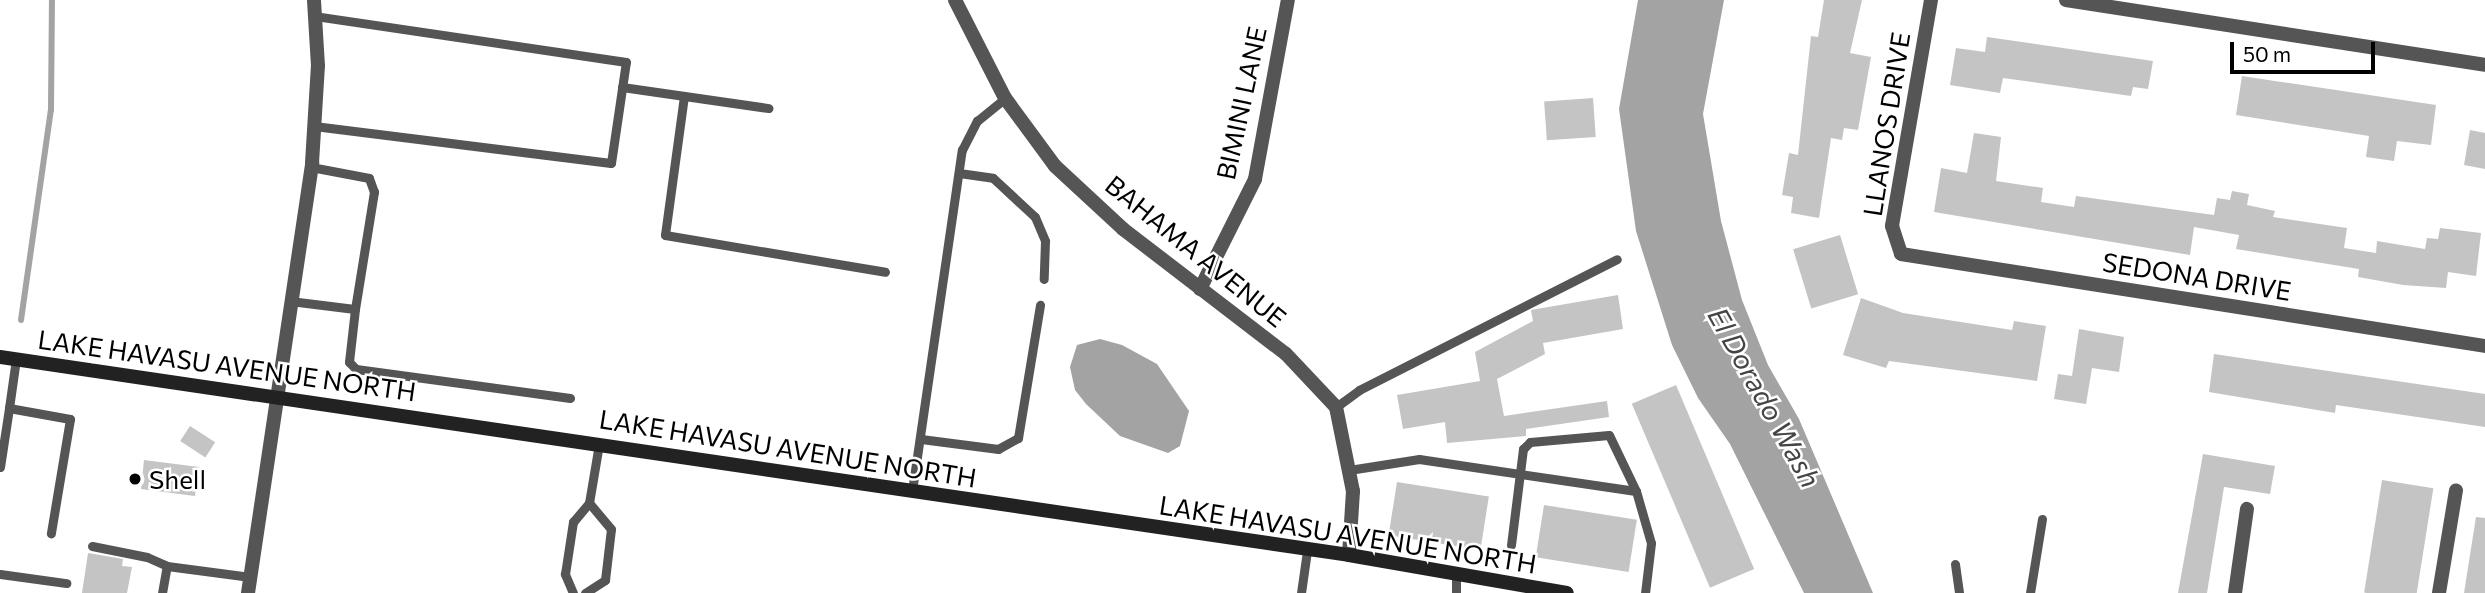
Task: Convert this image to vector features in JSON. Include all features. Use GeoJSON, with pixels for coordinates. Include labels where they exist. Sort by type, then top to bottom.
{"type":"FeatureCollection","features":[{"type":"Feature","properties":{"kind":"main road","name":"LAKE HAVASU AVENUE NORTH"},"geometry":{"type":"LineString","coordinates":[[0,357],[1307,551],[1349,555],[1524,589],[1567,593]]}},
{"type":"Feature","properties":{"kind":"street"},"geometry":{"type":"LineString","coordinates":[[248,593],[311,167],[314,126],[314,0]]}},
{"type":"Feature","properties":{"kind":"street","name":"BAHAMA AVENUE"},"geometry":{"type":"LineString","coordinates":[[955,0],[1005,98],[1055,166],[1123,229],[1286,354],[1336,407]]}},
{"type":"Feature","properties":{"kind":"street","name":"BIMINI LANE"},"geometry":{"type":"LineString","coordinates":[[1200,289],[1255,179],[1288,0]]}},
{"type":"Feature","properties":{"kind":"street","name":"LLANOS DRIVE"},"geometry":{"type":"LineString","coordinates":[[1901,254],[1892,226],[1931,0]]}},
{"type":"Feature","properties":{"kind":"street"},"geometry":{"type":"LineString","coordinates":[[2066,0],[2485,65]]}},
{"type":"Feature","properties":{"kind":"street","name":"SEDONA DRIVE"},"geometry":{"type":"LineString","coordinates":[[1901,254],[2485,346]]}},
{"type":"Feature","properties":{"kind":"street"},"geometry":{"type":"LineString","coordinates":[[1336,407],[1353,491],[1349,555]]}},
{"type":"Feature","properties":{"kind":"street"},"geometry":{"type":"LineString","coordinates":[[2439,593],[2456,490]]}},
{"type":"Feature","properties":{"kind":"street"},"geometry":{"type":"LineString","coordinates":[[2235,593],[2247,509]]}},
{"type":"Feature","properties":{"kind":"lane"},"geometry":{"type":"LineString","coordinates":[[314,126],[611,163],[626,62],[315,16]]}},
{"type":"Feature","properties":{"kind":"lane"},"geometry":{"type":"LineString","coordinates":[[622,87],[768,108]]}},
{"type":"Feature","properties":{"kind":"lane"},"geometry":{"type":"LineString","coordinates":[[684,96],[665,235],[885,272]]}},
{"type":"Feature","properties":{"kind":"lane"},"geometry":{"type":"LineString","coordinates":[[912,491],[962,150],[977,121],[1005,98]]}},
{"type":"Feature","properties":{"kind":"lane"},"geometry":{"type":"LineString","coordinates":[[311,167],[369,178],[374,192],[349,362],[356,369],[570,398]]}},
{"type":"Feature","properties":{"kind":"lane"},"geometry":{"type":"LineString","coordinates":[[959,173],[993,177],[1035,216],[1045,241],[1044,279]]}},
{"type":"Feature","properties":{"kind":"lane"},"geometry":{"type":"LineString","coordinates":[[1336,407],[1359,390],[1617,259]]}},
{"type":"Feature","properties":{"kind":"lane"},"geometry":{"type":"LineString","coordinates":[[290,301],[355,309]]}},
{"type":"Feature","properties":{"kind":"lane"},"geometry":{"type":"LineString","coordinates":[[921,439],[998,449],[1018,438],[1040,305]]}},
{"type":"Feature","properties":{"kind":"lane"},"geometry":{"type":"LineString","coordinates":[[0,467],[16,359]]}},
{"type":"Feature","properties":{"kind":"lane"},"geometry":{"type":"LineString","coordinates":[[9,408],[70,419],[51,533]]}},
{"type":"Feature","properties":{"kind":"lane"},"geometry":{"type":"LineString","coordinates":[[1511,545],[1523,449],[1530,442],[1600,433],[1609,435],[1636,491],[1651,543],[1645,593]]}},
{"type":"Feature","properties":{"kind":"lane"},"geometry":{"type":"LineString","coordinates":[[573,593],[565,574],[573,523],[589,503],[599,444]]}},
{"type":"Feature","properties":{"kind":"lane"},"geometry":{"type":"LineString","coordinates":[[1349,470],[1419,459],[1636,491]]}},
{"type":"Feature","properties":{"kind":"lane"},"geometry":{"type":"LineString","coordinates":[[585,593],[605,580],[611,529],[589,503]]}},
{"type":"Feature","properties":{"kind":"lane"},"geometry":{"type":"LineString","coordinates":[[2030,593],[2042,519]]}},
{"type":"Feature","properties":{"kind":"lane"},"geometry":{"type":"LineString","coordinates":[[92,546],[147,557],[167,566],[250,577]]}},
{"type":"Feature","properties":{"kind":"lane"},"geometry":{"type":"LineString","coordinates":[[1301,593],[1307,551]]}},
{"type":"Feature","properties":{"kind":"lane"},"geometry":{"type":"LineString","coordinates":[[1955,564],[1959,593]]}},
{"type":"Feature","properties":{"kind":"lane"},"geometry":{"type":"LineString","coordinates":[[162,593],[167,566]]}},
{"type":"Feature","properties":{"kind":"lane"},"geometry":{"type":"LineString","coordinates":[[0,574],[66,583]]}},
{"type":"Feature","properties":{"kind":"lane"},"geometry":{"type":"LineString","coordinates":[[1456,574],[1456,593]]}},
{"type":"Feature","properties":{"kind":"water","name":"El Dorado Wash"},"geometry":{"type":"Polygon","coordinates":[[[1638,0],[1724,0],[1703,114],[1721,221],[1742,300],[1768,365],[1799,419],[1873,593],[1804,593],[1730,444],[1698,398],[1672,345],[1636,231],[1619,109],[1638,0]]]}},
{"type":"Feature","properties":{"kind":"water"},"geometry":{"type":"Polygon","coordinates":[[[1100,339],[1122,345],[1157,364],[1189,411],[1180,446],[1168,453],[1120,436],[1075,390],[1070,367],[1077,345],[1100,339]]]}},
{"type":"Feature","properties":{"kind":"building"},"geometry":{"type":"Polygon","coordinates":[[[1824,0],[1862,0],[1850,53],[1871,57],[1858,130],[1844,128],[1842,140],[1831,138],[1819,218],[1791,213],[1793,197],[1782,195],[1789,153],[1798,155],[1811,36],[1818,37],[1824,0]]]}},
{"type":"Feature","properties":{"kind":"building"},"geometry":{"type":"Polygon","coordinates":[[[1987,37],[2153,61],[2148,89],[2133,87],[2131,96],[2003,78],[2000,93],[1950,85],[1956,48],[1985,52],[1987,37]]]}},
{"type":"Feature","properties":{"kind":"building"},"geometry":{"type":"Polygon","coordinates":[[[2242,76],[2436,105],[2431,145],[2397,141],[2394,161],[2366,157],[2369,136],[2236,115],[2242,76]]]}},
{"type":"Feature","properties":{"kind":"building"},"geometry":{"type":"Polygon","coordinates":[[[1593,98],[1596,137],[1547,140],[1544,101],[1593,98]]]}},
{"type":"Feature","properties":{"kind":"building"},"geometry":{"type":"Polygon","coordinates":[[[2470,130],[2485,133],[2485,169],[2464,165],[2470,130]]]}},
{"type":"Feature","properties":{"kind":"building"},"geometry":{"type":"Polygon","coordinates":[[[1974,133],[2001,137],[1996,181],[2043,188],[2041,202],[2074,207],[2076,196],[2214,215],[2217,198],[2230,200],[2232,191],[2249,194],[2247,205],[2275,211],[2273,217],[2347,228],[2344,248],[2376,253],[2377,241],[2425,249],[2427,238],[2438,239],[2440,228],[2481,233],[2476,276],[2448,272],[2446,288],[2403,285],[2358,277],[2359,269],[2236,249],[2239,235],[2194,227],[2190,255],[1934,212],[1941,168],[1967,173],[1974,133]]]}},
{"type":"Feature","properties":{"kind":"building"},"geometry":{"type":"Polygon","coordinates":[[[1840,235],[1858,294],[1811,309],[1793,249],[1840,235]]]}},
{"type":"Feature","properties":{"kind":"building"},"geometry":{"type":"Polygon","coordinates":[[[1618,295],[1623,329],[1543,343],[1545,354],[1497,379],[1504,416],[1607,401],[1609,417],[1526,429],[1526,436],[1447,443],[1445,422],[1403,429],[1397,395],[1480,381],[1475,352],[1533,321],[1531,310],[1618,295]]]}},
{"type":"Feature","properties":{"kind":"building"},"geometry":{"type":"Polygon","coordinates":[[[1861,298],[1903,313],[2012,330],[2014,321],[2046,326],[2037,381],[1889,361],[1886,368],[1843,355],[1861,298]]]}},
{"type":"Feature","properties":{"kind":"building"},"geometry":{"type":"Polygon","coordinates":[[[2079,329],[2124,337],[2119,372],[2092,368],[2086,404],[2054,399],[2058,374],[2072,376],[2079,329]]]}},
{"type":"Feature","properties":{"kind":"building"},"geometry":{"type":"Polygon","coordinates":[[[2214,354],[2485,394],[2485,427],[2336,405],[2335,413],[2209,392],[2214,354]]]}},
{"type":"Feature","properties":{"kind":"building"},"geometry":{"type":"Polygon","coordinates":[[[1676,385],[1754,569],[1710,588],[1632,404],[1676,385]]]}},
{"type":"Feature","properties":{"kind":"building"},"geometry":{"type":"Polygon","coordinates":[[[190,426],[215,442],[205,457],[180,441],[190,426]]]}},
{"type":"Feature","properties":{"kind":"building"},"geometry":{"type":"Polygon","coordinates":[[[2203,454],[2275,466],[2270,494],[2224,487],[2207,593],[2178,593],[2203,454]]]}},
{"type":"Feature","properties":{"kind":"building"},"geometry":{"type":"Polygon","coordinates":[[[144,460],[199,467],[193,477],[197,480],[195,496],[141,489],[144,460]]]}},
{"type":"Feature","properties":{"kind":"building"},"geometry":{"type":"Polygon","coordinates":[[[2382,480],[2433,488],[2417,593],[2364,593],[2382,480]]]}},
{"type":"Feature","properties":{"kind":"building"},"geometry":{"type":"Polygon","coordinates":[[[1397,482],[1489,497],[1480,550],[1389,535],[1397,482]]]}},
{"type":"Feature","properties":{"kind":"building"},"geometry":{"type":"Polygon","coordinates":[[[1544,505],[1637,520],[1629,572],[1536,557],[1544,505]]]}},
{"type":"Feature","properties":{"kind":"building"},"geometry":{"type":"Polygon","coordinates":[[[2476,517],[2485,518],[2485,593],[2464,593],[2476,517]]]}},
{"type":"Feature","properties":{"kind":"building"},"geometry":{"type":"Polygon","coordinates":[[[88,553],[123,559],[122,566],[132,567],[127,593],[82,593],[88,553]]]}},
{"type":"Feature","properties":{"kind":"waterway"},"geometry":{"type":"LineString","coordinates":[[21,320],[51,110],[52,0]]}},
{"type":"Feature","properties":{"kind":"place","name":"Shell"},"geometry":{"type":"Point","coordinates":[135,479]}}]}
